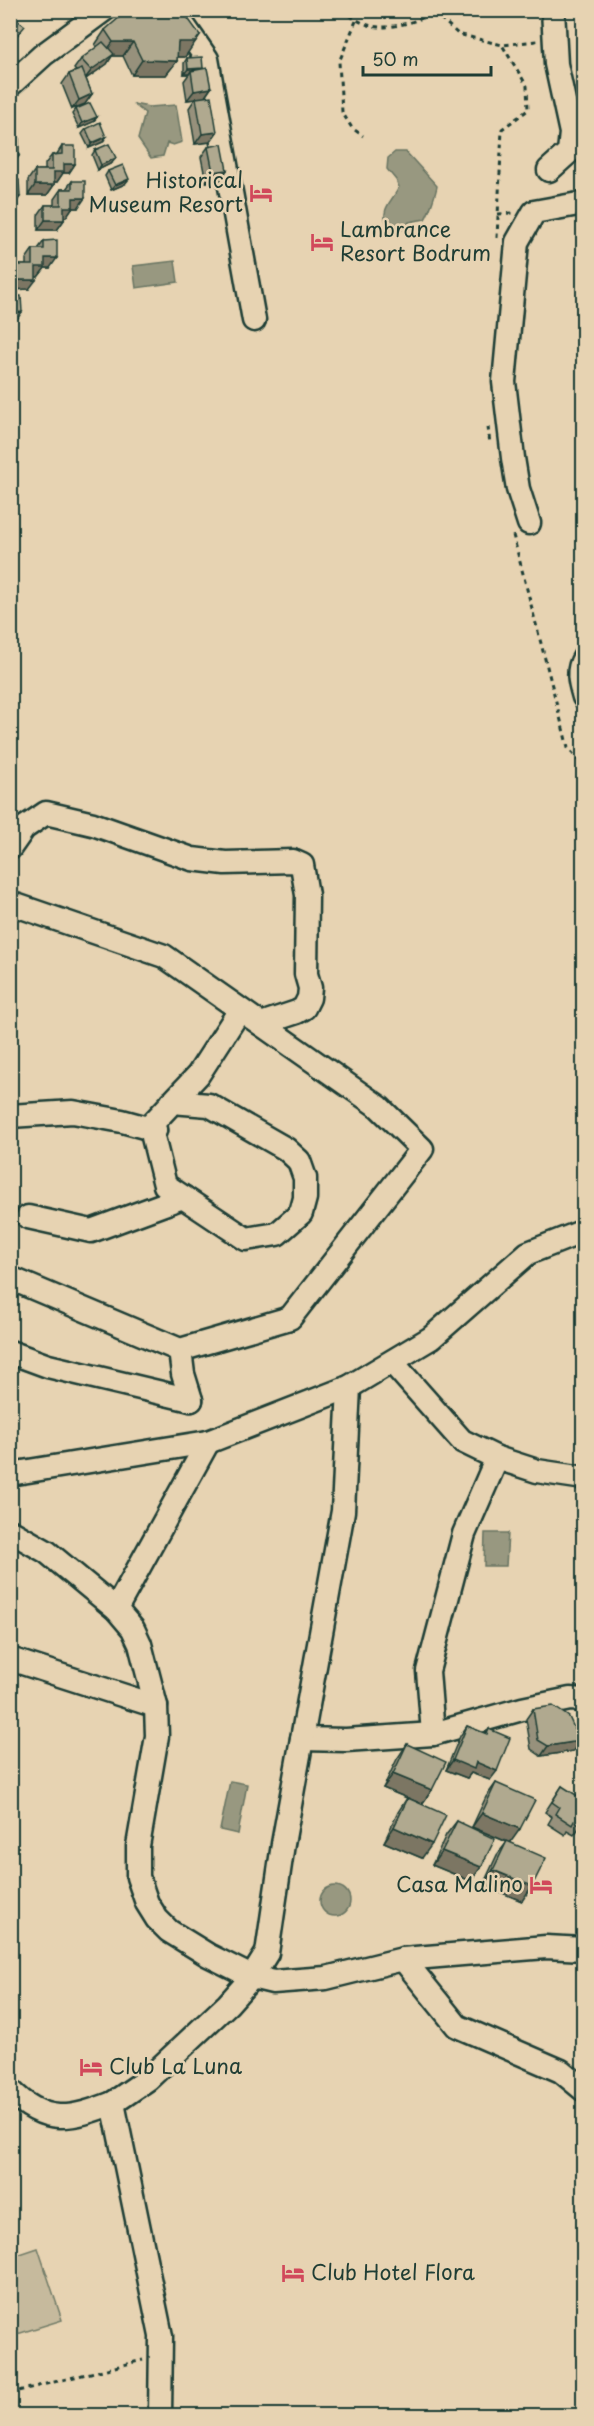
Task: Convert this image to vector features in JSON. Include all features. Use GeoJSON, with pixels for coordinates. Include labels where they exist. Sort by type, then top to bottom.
{"type":"FeatureCollection","features":[{"type":"Feature","properties":{"kind":"street"},"geometry":{"type":"LineString","coordinates":[[10,85],[43,55],[104,10]]}},
{"type":"Feature","properties":{"kind":"street"},"geometry":{"type":"LineString","coordinates":[[173,10],[207,59],[254,320]]}},
{"type":"Feature","properties":{"kind":"street"},"geometry":{"type":"LineString","coordinates":[[549,170],[569,152],[571,133],[556,64],[553,10]]}},
{"type":"Feature","properties":{"kind":"street"},"geometry":{"type":"LineString","coordinates":[[529,523],[516,478],[504,382],[518,242],[534,212],[584,202]]}},
{"type":"Feature","properties":{"kind":"street"},"geometry":{"type":"LineString","coordinates":[[584,658],[579,665],[579,678],[584,697]]}},
{"type":"Feature","properties":{"kind":"street"},"geometry":{"type":"LineString","coordinates":[[10,848],[24,828],[46,813],[93,824],[192,859],[225,863],[294,861],[302,865],[307,895],[306,974],[310,987],[309,998],[304,1008],[297,1012],[261,1024]]}},
{"type":"Feature","properties":{"kind":"street"},"geometry":{"type":"LineString","coordinates":[[10,903],[164,956],[379,1107],[422,1149],[290,1318],[180,1350],[10,1278]]}},
{"type":"Feature","properties":{"kind":"street"},"geometry":{"type":"LineString","coordinates":[[155,1130],[151,1125],[198,1075],[240,1010]]}},
{"type":"Feature","properties":{"kind":"street"},"geometry":{"type":"LineString","coordinates":[[155,1130],[153,1137],[165,1185],[246,1239],[277,1234],[301,1213],[306,1198],[305,1178],[298,1161],[286,1149],[208,1106],[172,1102]]}},
{"type":"Feature","properties":{"kind":"street"},"geometry":{"type":"LineString","coordinates":[[10,1116],[73,1112],[155,1130]]}},
{"type":"Feature","properties":{"kind":"street"},"geometry":{"type":"LineString","coordinates":[[28,1217],[91,1231],[183,1197]]}},
{"type":"Feature","properties":{"kind":"street"},"geometry":{"type":"LineString","coordinates":[[10,1474],[208,1442],[349,1387],[431,1338],[528,1253],[584,1231]]}},
{"type":"Feature","properties":{"kind":"street"},"geometry":{"type":"LineString","coordinates":[[10,1352],[48,1366],[191,1400],[183,1374],[180,1350]]}},
{"type":"Feature","properties":{"kind":"street"},"geometry":{"type":"LineString","coordinates":[[392,1362],[462,1440],[497,1458],[537,1471],[584,1478]]}},
{"type":"Feature","properties":{"kind":"street"},"geometry":{"type":"LineString","coordinates":[[12,2096],[45,2114],[61,2118],[80,2116],[113,2103],[148,2079],[228,2004],[252,1977],[267,1953],[283,1844],[343,1511],[349,1387]]}},
{"type":"Feature","properties":{"kind":"street"},"geometry":{"type":"LineString","coordinates":[[116,1609],[208,1442]]}},
{"type":"Feature","properties":{"kind":"street"},"geometry":{"type":"LineString","coordinates":[[433,1734],[428,1671],[464,1534],[497,1458]]}},
{"type":"Feature","properties":{"kind":"street"},"geometry":{"type":"LineString","coordinates":[[10,1531],[47,1552],[116,1609],[133,1629],[140,1644],[156,1706],[157,1736],[138,1859],[138,1877],[147,1903],[157,1919],[169,1931],[208,1955],[252,1977],[273,1982],[326,1978],[404,1959],[546,1947],[584,1949]]}},
{"type":"Feature","properties":{"kind":"street"},"geometry":{"type":"LineString","coordinates":[[10,1659],[156,1706]]}},
{"type":"Feature","properties":{"kind":"street"},"geometry":{"type":"LineString","coordinates":[[302,1739],[346,1740],[433,1734],[522,1709],[570,1700],[584,1700]]}},
{"type":"Feature","properties":{"kind":"street"},"geometry":{"type":"LineString","coordinates":[[404,1959],[457,2026],[561,2072],[584,2090]]}},
{"type":"Feature","properties":{"kind":"street"},"geometry":{"type":"LineString","coordinates":[[113,2103],[161,2336],[160,2415]]}},
{"type":"Feature","properties":{"kind":"path"},"geometry":{"type":"LineString","coordinates":[[343,10],[356,21],[380,27],[413,21],[435,11],[458,34],[502,45],[555,36]]}},
{"type":"Feature","properties":{"kind":"path"},"geometry":{"type":"LineString","coordinates":[[356,21],[339,62],[342,112],[352,128],[363,136]]}},
{"type":"Feature","properties":{"kind":"path"},"geometry":{"type":"LineString","coordinates":[[502,45],[527,86],[528,110],[502,129]]}},
{"type":"Feature","properties":{"kind":"path"},"geometry":{"type":"LineString","coordinates":[[10,2393],[162,2355]]}},
{"type":"Feature","properties":{"kind":"shaded area"},"geometry":{"type":"Polygon","coordinates":[[[133,104],[149,107],[176,105],[182,142],[173,145],[167,143],[163,156],[151,158],[138,139],[145,113],[133,104]]]}},
{"type":"Feature","properties":{"kind":"shaded area"},"geometry":{"type":"Polygon","coordinates":[[[395,152],[406,152],[437,186],[425,219],[409,222],[405,229],[395,231],[387,225],[385,214],[399,187],[387,169],[388,158],[395,152]]]}},
{"type":"Feature","properties":{"kind":"shaded area"},"geometry":{"type":"Polygon","coordinates":[[[175,261],[178,282],[136,288],[133,266],[175,261]]]}},
{"type":"Feature","properties":{"kind":"shaded area"},"geometry":{"type":"Polygon","coordinates":[[[485,1533],[508,1533],[506,1566],[484,1566],[485,1533]]]}},
{"type":"Feature","properties":{"kind":"shaded area"},"geometry":{"type":"Polygon","coordinates":[[[230,1781],[247,1784],[238,1834],[220,1830],[230,1781]]]}},
{"type":"Feature","properties":{"kind":"shaded area"},"geometry":{"type":"Polygon","coordinates":[[[335,1886],[346,1890],[350,1901],[346,1912],[335,1916],[324,1912],[320,1901],[324,1890],[335,1886]]]}},
{"type":"Feature","properties":{"kind":"shaded area"},"geometry":{"type":"Polygon","coordinates":[[[38,2248],[62,2320],[11,2336],[11,2257],[38,2248]]]}},
{"type":"Feature","properties":{"kind":"building"},"geometry":{"type":"Polygon","coordinates":[[[128,10],[182,10],[200,35],[195,42],[178,42],[177,61],[142,60],[133,42],[113,42],[105,30],[128,10]]]}},
{"type":"Feature","properties":{"kind":"building"},"geometry":{"type":"Polygon","coordinates":[[[10,15],[25,26],[10,44],[10,15]]]}},
{"type":"Feature","properties":{"kind":"building"},"geometry":{"type":"Polygon","coordinates":[[[103,42],[114,54],[91,70],[81,59],[103,42]]]}},
{"type":"Feature","properties":{"kind":"building"},"geometry":{"type":"Polygon","coordinates":[[[202,57],[203,68],[188,69],[187,58],[202,57]]]}},
{"type":"Feature","properties":{"kind":"building"},"geometry":{"type":"Polygon","coordinates":[[[207,68],[211,88],[194,91],[191,71],[207,68]]]}},
{"type":"Feature","properties":{"kind":"building"},"geometry":{"type":"Polygon","coordinates":[[[82,69],[92,94],[79,100],[69,74],[82,69]]]}},
{"type":"Feature","properties":{"kind":"building"},"geometry":{"type":"Polygon","coordinates":[[[211,96],[217,132],[202,134],[196,98],[211,96]]]}},
{"type":"Feature","properties":{"kind":"building"},"geometry":{"type":"Polygon","coordinates":[[[90,103],[97,117],[82,123],[76,109],[90,103]]]}},
{"type":"Feature","properties":{"kind":"building"},"geometry":{"type":"Polygon","coordinates":[[[100,122],[106,137],[92,143],[86,129],[100,122]]]}},
{"type":"Feature","properties":{"kind":"building"},"geometry":{"type":"Polygon","coordinates":[[[10,135],[19,135],[19,156],[10,156],[10,135]]]}},
{"type":"Feature","properties":{"kind":"building"},"geometry":{"type":"Polygon","coordinates":[[[109,144],[116,158],[101,165],[95,150],[109,144]]]}},
{"type":"Feature","properties":{"kind":"building"},"geometry":{"type":"Polygon","coordinates":[[[222,144],[227,170],[213,172],[208,147],[222,144]]]}},
{"type":"Feature","properties":{"kind":"building"},"geometry":{"type":"Polygon","coordinates":[[[62,146],[75,146],[75,164],[64,164],[64,172],[54,172],[54,185],[35,185],[35,170],[52,170],[52,155],[62,154],[62,146]]]}},
{"type":"Feature","properties":{"kind":"building"},"geometry":{"type":"Polygon","coordinates":[[[123,165],[129,179],[115,185],[108,171],[123,165]]]}},
{"type":"Feature","properties":{"kind":"building"},"geometry":{"type":"Polygon","coordinates":[[[19,180],[20,197],[10,197],[10,181],[19,180]]]}},
{"type":"Feature","properties":{"kind":"building"},"geometry":{"type":"Polygon","coordinates":[[[72,181],[85,181],[85,198],[73,198],[73,207],[64,207],[64,220],[45,220],[45,205],[61,205],[61,189],[72,189],[72,181]]]}},
{"type":"Feature","properties":{"kind":"building"},"geometry":{"type":"Polygon","coordinates":[[[10,220],[14,220],[15,236],[10,237],[10,220]]]}},
{"type":"Feature","properties":{"kind":"building"},"geometry":{"type":"Polygon","coordinates":[[[57,240],[57,258],[45,258],[45,267],[36,267],[36,280],[17,280],[16,265],[33,265],[33,249],[44,249],[44,241],[57,240]]]}},
{"type":"Feature","properties":{"kind":"building"},"geometry":{"type":"Polygon","coordinates":[[[10,296],[21,296],[22,312],[10,313],[10,296]]]}},
{"type":"Feature","properties":{"kind":"building"},"geometry":{"type":"Polygon","coordinates":[[[553,1706],[569,1717],[580,1741],[548,1746],[538,1740],[533,1709],[553,1706]]]}},
{"type":"Feature","properties":{"kind":"building"},"geometry":{"type":"Polygon","coordinates":[[[467,1726],[487,1734],[489,1729],[510,1738],[497,1771],[476,1762],[474,1769],[453,1760],[467,1726]]]}},
{"type":"Feature","properties":{"kind":"building"},"geometry":{"type":"Polygon","coordinates":[[[407,1744],[446,1762],[432,1790],[393,1774],[407,1744]]]}},
{"type":"Feature","properties":{"kind":"building"},"geometry":{"type":"Polygon","coordinates":[[[496,1783],[535,1800],[520,1829],[482,1813],[496,1783]]]}},
{"type":"Feature","properties":{"kind":"building"},"geometry":{"type":"Polygon","coordinates":[[[562,1786],[584,1800],[584,1821],[581,1825],[574,1821],[572,1825],[555,1814],[559,1807],[552,1802],[562,1786]]]}},
{"type":"Feature","properties":{"kind":"building"},"geometry":{"type":"Polygon","coordinates":[[[408,1798],[446,1815],[432,1844],[394,1827],[408,1798]]]}},
{"type":"Feature","properties":{"kind":"building"},"geometry":{"type":"Polygon","coordinates":[[[457,1821],[495,1839],[481,1867],[442,1851],[457,1821]]]}},
{"type":"Feature","properties":{"kind":"building"},"geometry":{"type":"Polygon","coordinates":[[[507,1841],[546,1858],[532,1886],[493,1870],[507,1841]]]}},
{"type":"Feature","properties":{"kind":"place","name":"Historical Museum Resort"},"geometry":{"type":"Point","coordinates":[261,193]}},
{"type":"Feature","properties":{"kind":"place","name":"Lambrance Resort Bodrum"},"geometry":{"type":"Point","coordinates":[322,242]}},
{"type":"Feature","properties":{"kind":"place","name":"Casa Malino"},"geometry":{"type":"Point","coordinates":[541,1885]}},
{"type":"Feature","properties":{"kind":"place","name":"Club La Luna"},"geometry":{"type":"Point","coordinates":[91,2067]}},
{"type":"Feature","properties":{"kind":"place","name":"Club Hotel Flora"},"geometry":{"type":"Point","coordinates":[293,2273]}}]}
